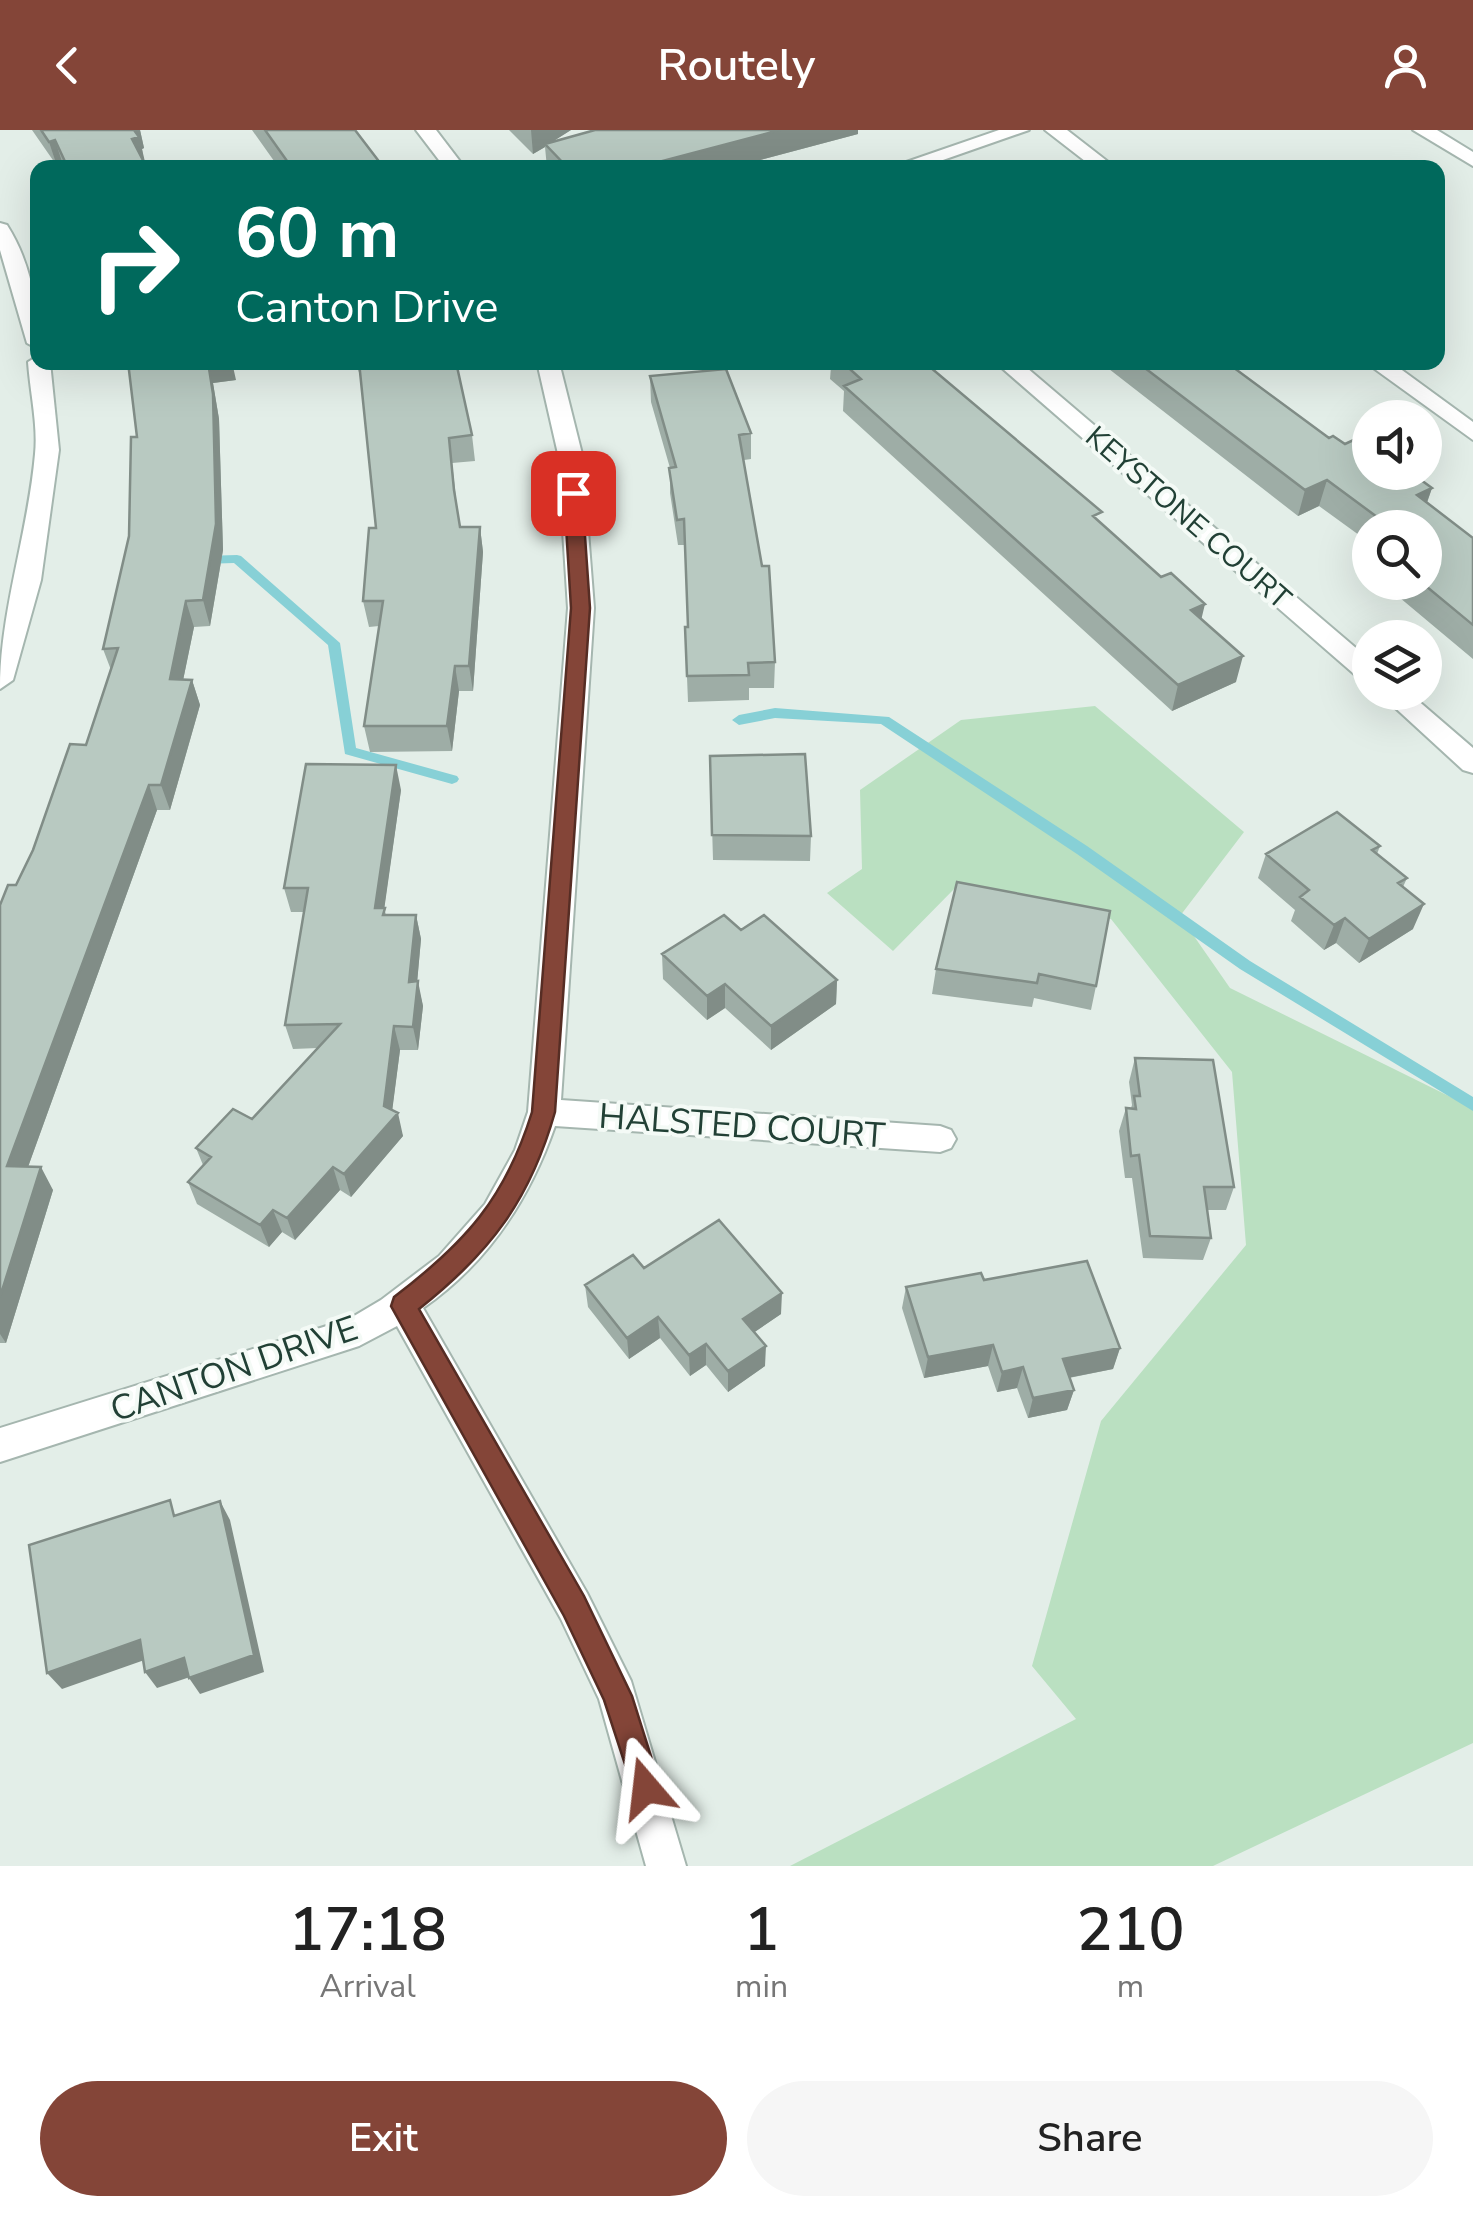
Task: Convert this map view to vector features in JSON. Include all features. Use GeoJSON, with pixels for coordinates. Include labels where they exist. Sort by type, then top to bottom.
{"type":"FeatureCollection","features":[{"type":"Feature","properties":{"kind":"street"},"geometry":{"type":"LineString","coordinates":[[426,130],[450,160]]}},
{"type":"Feature","properties":{"kind":"street"},"geometry":{"type":"LineString","coordinates":[[924,160],[1020,130]]}},
{"type":"Feature","properties":{"kind":"street"},"geometry":{"type":"LineString","coordinates":[[1055,130],[1096,160]]}},
{"type":"Feature","properties":{"kind":"street"},"geometry":{"type":"LineString","coordinates":[[1423,130],[1473,160]]}},
{"type":"Feature","properties":{"kind":"street"},"geometry":{"type":"LineString","coordinates":[[0,229],[11,250],[30,315]]}},
{"type":"Feature","properties":{"kind":"street"},"geometry":{"type":"LineString","coordinates":[[0,680],[30,580],[47,450],[41,370]]}},
{"type":"Feature","properties":{"kind":"street","name":"CANTON DRIVE"},"geometry":{"type":"LineString","coordinates":[[0,1445],[284,1358],[359,1331],[404,1306],[457,1264],[500,1214],[529,1160],[544,1112],[580,608],[570,454],[550,370]]}},
{"type":"Feature","properties":{"kind":"street","name":"KEYSTONE COURT"},"geometry":{"type":"LineString","coordinates":[[1015,370],[1352,659]]}},
{"type":"Feature","properties":{"kind":"street"},"geometry":{"type":"LineString","coordinates":[[1387,370],[1473,433]]}},
{"type":"Feature","properties":{"kind":"street"},"geometry":{"type":"LineString","coordinates":[[1412,710],[1473,762]]}},
{"type":"Feature","properties":{"kind":"street","name":"HALSTED COURT"},"geometry":{"type":"LineString","coordinates":[[544,1112],[940,1139]]}},
{"type":"Feature","properties":{"kind":"street"},"geometry":{"type":"LineString","coordinates":[[404,1306],[574,1606],[618,1696],[666,1866]]}},
{"type":"Feature","properties":{"kind":"green space"},"geometry":{"type":"Polygon","coordinates":[[[1095,706],[1244,832],[1180,916],[1230,988],[1473,1108],[1473,1743],[1213,1866],[790,1866],[1076,1719],[1032,1666],[1101,1421],[1246,1245],[1232,1072],[1111,919],[958,885],[893,951],[827,893],[862,869],[860,790],[961,720],[1095,706]]]}},
{"type":"Feature","properties":{"kind":"building"},"geometry":{"type":"Polygon","coordinates":[[[41,130],[134,130],[139,137],[132,139],[143,160],[64,160],[55,140],[49,142],[41,130]]]}},
{"type":"Feature","properties":{"kind":"building"},"geometry":{"type":"Polygon","coordinates":[[[265,130],[355,130],[378,160],[286,160],[265,130]]]}},
{"type":"Feature","properties":{"kind":"building"},"geometry":{"type":"Polygon","coordinates":[[[595,130],[780,130],[666,160],[560,160],[545,144],[595,130]]]}},
{"type":"Feature","properties":{"kind":"building"},"geometry":{"type":"Polygon","coordinates":[[[129,370],[209,370],[216,524],[203,600],[186,601],[170,679],[192,680],[161,785],[149,785],[7,1166],[41,1167],[0,1297],[0,905],[8,885],[16,885],[33,850],[70,744],[86,745],[118,648],[103,649],[129,536],[131,437],[137,437],[129,370]]]}},
{"type":"Feature","properties":{"kind":"building"},"geometry":{"type":"Polygon","coordinates":[[[360,370],[458,370],[472,435],[449,438],[454,490],[460,527],[480,527],[469,666],[455,666],[447,726],[364,726],[383,601],[363,601],[369,528],[376,528],[360,370]]]}},
{"type":"Feature","properties":{"kind":"building"},"geometry":{"type":"Polygon","coordinates":[[[726,370],[751,433],[739,435],[762,566],[769,566],[775,662],[748,663],[749,675],[687,676],[684,519],[677,520],[669,468],[676,467],[650,376],[726,370]]]}},
{"type":"Feature","properties":{"kind":"building"},"geometry":{"type":"Polygon","coordinates":[[[851,370],[933,370],[1102,512],[1093,516],[1161,577],[1171,573],[1205,604],[1191,610],[1243,656],[1178,685],[844,386],[861,379],[851,370]]]}},
{"type":"Feature","properties":{"kind":"building"},"geometry":{"type":"Polygon","coordinates":[[[1148,370],[1237,370],[1329,438],[1333,436],[1345,444],[1352,441],[1352,490],[1428,490],[1417,495],[1437,510],[1368,510],[1327,480],[1305,490],[1148,370]]]}},
{"type":"Feature","properties":{"kind":"building"},"geometry":{"type":"Polygon","coordinates":[[[1442,514],[1473,538],[1473,625],[1442,599],[1442,514]]]}},
{"type":"Feature","properties":{"kind":"building"},"geometry":{"type":"Polygon","coordinates":[[[805,754],[811,836],[712,835],[710,756],[805,754]]]}},
{"type":"Feature","properties":{"kind":"building"},"geometry":{"type":"Polygon","coordinates":[[[306,764],[396,765],[375,908],[385,908],[383,915],[416,915],[409,982],[418,981],[413,1027],[394,1026],[384,1106],[398,1113],[344,1174],[333,1167],[287,1218],[273,1210],[260,1225],[188,1182],[211,1157],[196,1148],[233,1109],[252,1119],[340,1024],[285,1025],[308,888],[284,888],[306,764]]]}},
{"type":"Feature","properties":{"kind":"building"},"geometry":{"type":"Polygon","coordinates":[[[1337,812],[1380,846],[1372,850],[1407,878],[1398,883],[1424,904],[1369,939],[1345,918],[1334,925],[1300,897],[1309,890],[1266,854],[1337,812]]]}},
{"type":"Feature","properties":{"kind":"building"},"geometry":{"type":"Polygon","coordinates":[[[957,882],[1110,911],[1096,986],[1039,974],[1037,983],[936,969],[957,882]]]}},
{"type":"Feature","properties":{"kind":"building"},"geometry":{"type":"Polygon","coordinates":[[[724,915],[741,930],[764,915],[837,980],[771,1026],[725,984],[707,996],[662,954],[724,915]]]}},
{"type":"Feature","properties":{"kind":"building"},"geometry":{"type":"Polygon","coordinates":[[[1135,1058],[1213,1060],[1234,1187],[1204,1187],[1211,1238],[1150,1236],[1139,1155],[1131,1156],[1126,1108],[1136,1109],[1134,1096],[1140,1096],[1135,1058]]]}},
{"type":"Feature","properties":{"kind":"building"},"geometry":{"type":"Polygon","coordinates":[[[719,1220],[782,1293],[743,1319],[766,1346],[728,1371],[706,1344],[689,1355],[658,1317],[627,1338],[585,1285],[633,1255],[644,1268],[719,1220]]]}},
{"type":"Feature","properties":{"kind":"building"},"geometry":{"type":"Polygon","coordinates":[[[1087,1261],[1120,1348],[1063,1359],[1074,1390],[1033,1398],[1023,1367],[1002,1372],[993,1345],[928,1357],[906,1287],[981,1273],[984,1280],[1087,1261]]]}},
{"type":"Feature","properties":{"kind":"building"},"geometry":{"type":"Polygon","coordinates":[[[170,1500],[174,1516],[220,1501],[254,1655],[189,1678],[184,1658],[145,1672],[140,1640],[47,1673],[29,1545],[170,1500]]]}},
{"type":"Feature","properties":{"kind":"waterway"},"geometry":{"type":"LineString","coordinates":[[203,560],[237,559],[334,643],[350,751],[452,779]]}},
{"type":"Feature","properties":{"kind":"waterway"},"geometry":{"type":"LineString","coordinates":[[739,720],[775,713],[884,720],[1082,850],[1245,965],[1473,1105]]}},
{"type":"Feature","properties":{"kind":"route"},"geometry":{"type":"LineString","coordinates":[[573,493],[580,608],[544,1112],[529,1160],[500,1214],[457,1264],[404,1306],[574,1606],[618,1696],[646,1788]]}}]}
